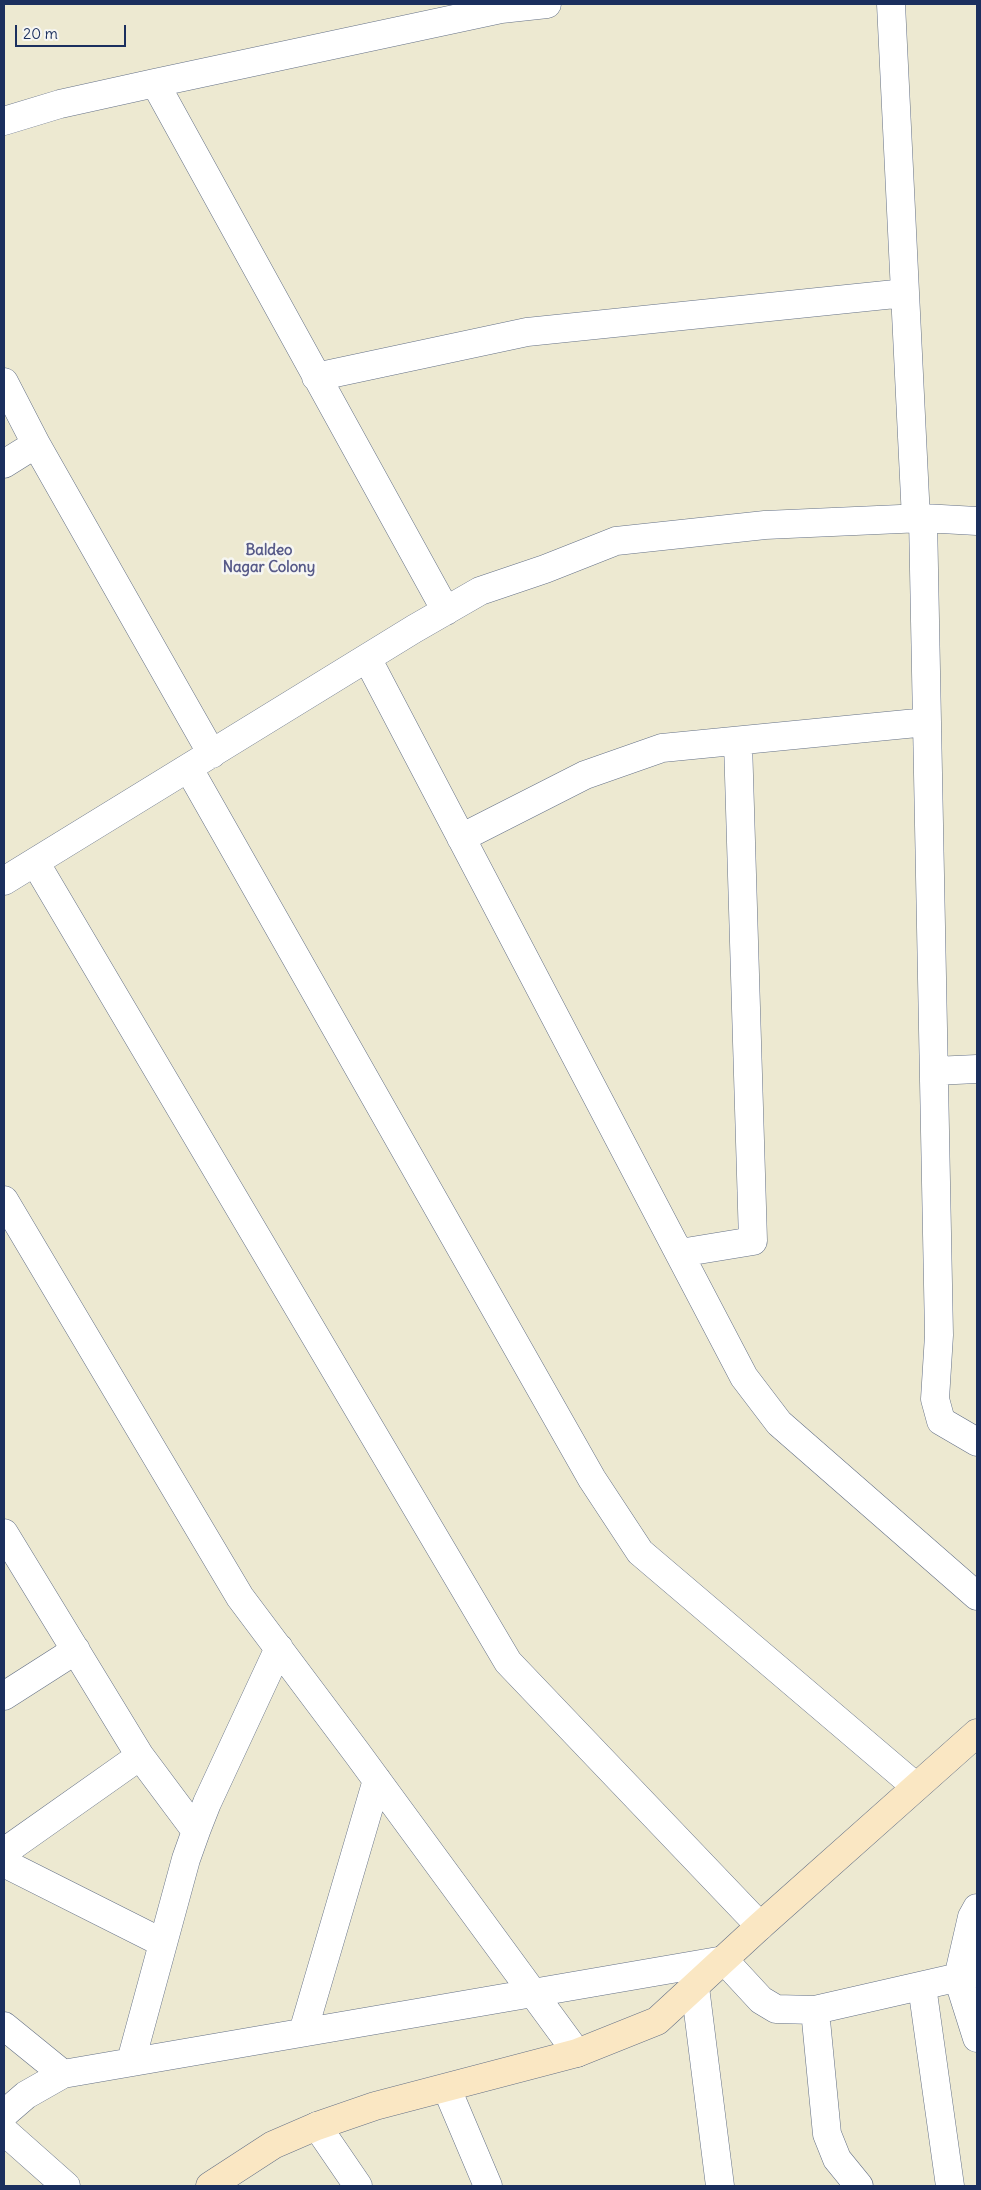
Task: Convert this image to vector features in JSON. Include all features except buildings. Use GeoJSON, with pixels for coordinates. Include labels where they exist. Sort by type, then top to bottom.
{"type":"FeatureCollection","features":[{"type":"Feature","properties":{"kind":"street"},"geometry":{"type":"LineString","coordinates":[[4,121],[60,104],[155,83],[501,10],[547,4]]}},
{"type":"Feature","properties":{"kind":"street"},"geometry":{"type":"LineString","coordinates":[[891,4],[905,293],[920,518],[927,722],[939,1335],[935,1399],[941,1421],[977,1442]]}},
{"type":"Feature","properties":{"kind":"street"},"geometry":{"type":"LineString","coordinates":[[155,83],[446,611]]}},
{"type":"Feature","properties":{"kind":"street"},"geometry":{"type":"LineString","coordinates":[[316,376],[527,332],[905,293]]}},
{"type":"Feature","properties":{"kind":"street"},"geometry":{"type":"LineString","coordinates":[[4,382],[36,444],[212,754]]}},
{"type":"Feature","properties":{"kind":"street"},"geometry":{"type":"LineString","coordinates":[[4,464],[36,444]]}},
{"type":"Feature","properties":{"kind":"street"},"geometry":{"type":"LineString","coordinates":[[4,881],[367,658],[480,591],[545,569],[616,541],[765,525],[920,518],[977,521]]}},
{"type":"Feature","properties":{"kind":"street"},"geometry":{"type":"LineString","coordinates":[[367,658],[744,1377],[779,1423],[977,1596]]}},
{"type":"Feature","properties":{"kind":"street"},"geometry":{"type":"LineString","coordinates":[[461,838],[585,776],[662,748],[927,722]]}},
{"type":"Feature","properties":{"kind":"street"},"geometry":{"type":"LineString","coordinates":[[680,1253],[753,1241],[738,742]]}},
{"type":"Feature","properties":{"kind":"street"},"geometry":{"type":"LineString","coordinates":[[189,768],[592,1479],[640,1552],[915,1786]]}},
{"type":"Feature","properties":{"kind":"street"},"geometry":{"type":"LineString","coordinates":[[34,862],[508,1662],[760,1926]]}},
{"type":"Feature","properties":{"kind":"street"},"geometry":{"type":"LineString","coordinates":[[934,1071],[977,1069]]}},
{"type":"Feature","properties":{"kind":"street"},"geometry":{"type":"LineString","coordinates":[[4,1200],[240,1597],[577,2053]]}},
{"type":"Feature","properties":{"kind":"street"},"geometry":{"type":"LineString","coordinates":[[4,1533],[140,1756],[196,1831]]}},
{"type":"Feature","properties":{"kind":"street"},"geometry":{"type":"LineString","coordinates":[[130,2061],[163,1943],[206,1802],[279,1648]]}},
{"type":"Feature","properties":{"kind":"street"},"geometry":{"type":"LineString","coordinates":[[4,1696],[76,1650]]}},
{"type":"Feature","properties":{"kind":"street"},"geometry":{"type":"LineString","coordinates":[[210,2186],[238,2178],[273,2145],[317,2126],[375,2106],[577,2053],[656,2021],[915,1786],[977,1733]]}},
{"type":"Feature","properties":{"kind":"street"},"geometry":{"type":"LineString","coordinates":[[4,1852],[140,1756]]}},
{"type":"Feature","properties":{"kind":"street"},"geometry":{"type":"LineString","coordinates":[[303,2032],[377,1780]]}},
{"type":"Feature","properties":{"kind":"street"},"geometry":{"type":"LineString","coordinates":[[4,1863],[163,1943]]}},
{"type":"Feature","properties":{"kind":"street"},"geometry":{"type":"LineString","coordinates":[[977,1908],[972,1917],[968,1976],[977,2038]]}},
{"type":"Feature","properties":{"kind":"street"},"geometry":{"type":"LineString","coordinates":[[4,2114],[26,2095],[64,2074],[130,2061],[724,1960]]}},
{"type":"Feature","properties":{"kind":"street"},"geometry":{"type":"LineString","coordinates":[[724,1960],[760,2000],[776,2009],[815,2010],[968,1976]]}},
{"type":"Feature","properties":{"kind":"street"},"geometry":{"type":"LineString","coordinates":[[922,1986],[950,2186]]}},
{"type":"Feature","properties":{"kind":"street"},"geometry":{"type":"LineString","coordinates":[[695,1987],[720,2186]]}},
{"type":"Feature","properties":{"kind":"street"},"geometry":{"type":"LineString","coordinates":[[815,2010],[827,2134],[837,2159],[859,2186]]}},
{"type":"Feature","properties":{"kind":"street"},"geometry":{"type":"LineString","coordinates":[[4,2026],[64,2074]]}},
{"type":"Feature","properties":{"kind":"street"},"geometry":{"type":"LineString","coordinates":[[447,2088],[488,2186]]}},
{"type":"Feature","properties":{"kind":"street"},"geometry":{"type":"LineString","coordinates":[[317,2126],[358,2186]]}},
{"type":"Feature","properties":{"kind":"street"},"geometry":{"type":"LineString","coordinates":[[4,2131],[66,2186]]}},
{"type":"Feature","properties":{"kind":"district","name":"Baldeo Nagar Colony"},"geometry":{"type":"Point","coordinates":[269,560]}}]}
